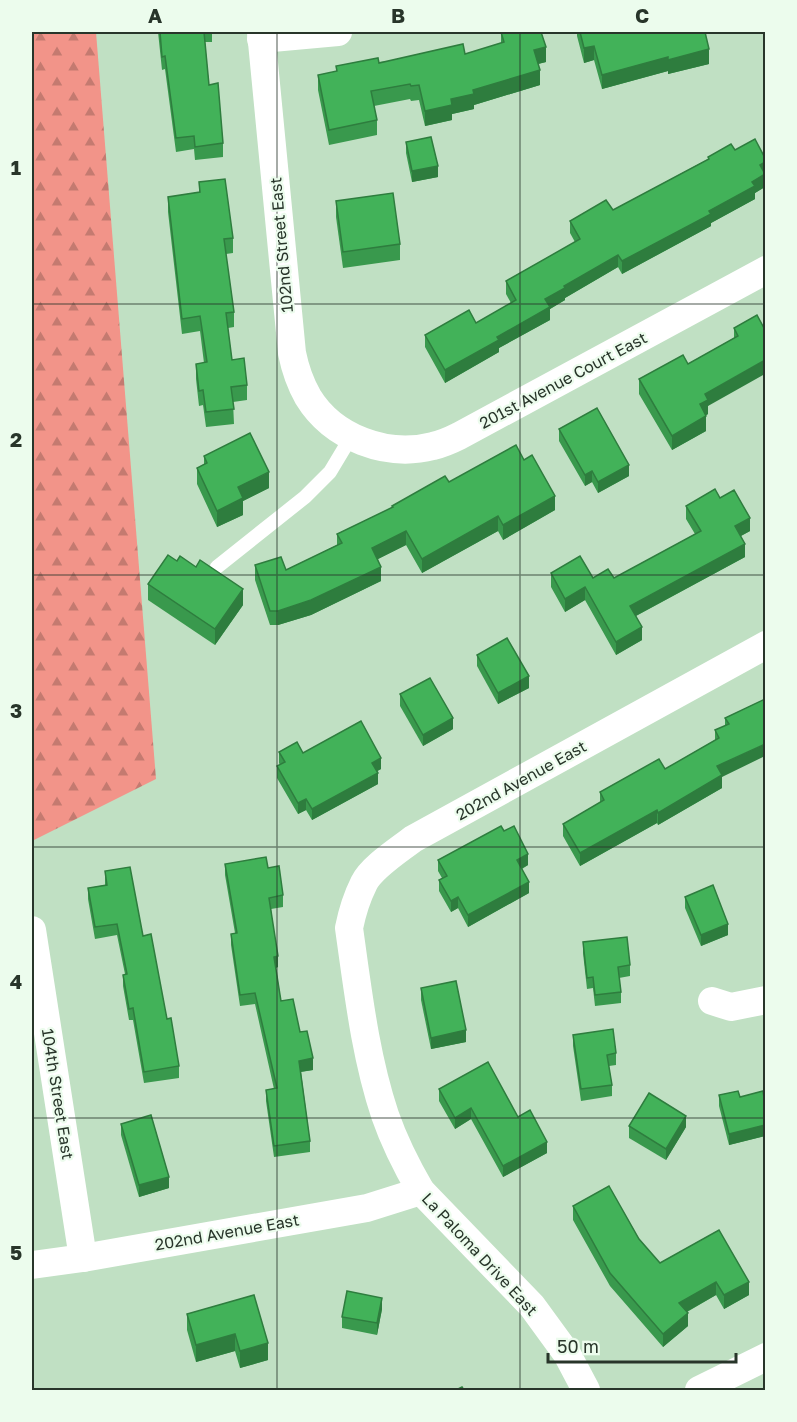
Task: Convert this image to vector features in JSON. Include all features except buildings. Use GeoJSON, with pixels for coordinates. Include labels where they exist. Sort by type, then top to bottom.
{"type":"FeatureCollection","features":[{"type":"Feature","properties":{"kind":"street"},"geometry":{"type":"LineString","coordinates":[[261,35],[338,32]]}},
{"type":"Feature","properties":{"kind":"street","name":"102nd Street East"},"geometry":{"type":"LineString","coordinates":[[261,35],[291,354],[308,398],[328,420],[351,437]]}},
{"type":"Feature","properties":{"kind":"street","name":"201st Avenue Court East"},"geometry":{"type":"LineString","coordinates":[[351,437],[380,447],[403,450],[433,447],[459,436],[765,270]]}},
{"type":"Feature","properties":{"kind":"street","name":"202nd Avenue East"},"geometry":{"type":"LineString","coordinates":[[355,970],[349,928],[353,911],[365,881],[388,858],[413,839],[765,645]]}},
{"type":"Feature","properties":{"kind":"street","name":"104th Street East"},"geometry":{"type":"LineString","coordinates":[[32,930],[83,1258]]}},
{"type":"Feature","properties":{"kind":"street","name":"La Paloma Drive East"},"geometry":{"type":"LineString","coordinates":[[355,970],[367,1045],[385,1115],[421,1191],[532,1306],[567,1354],[586,1390]]}},
{"type":"Feature","properties":{"kind":"street"},"geometry":{"type":"LineString","coordinates":[[712,1001],[731,1007],[765,1000]]}},
{"type":"Feature","properties":{"kind":"street","name":"202nd Avenue East"},"geometry":{"type":"LineString","coordinates":[[32,1265],[367,1208],[421,1191]]}},
{"type":"Feature","properties":{"kind":"street"},"geometry":{"type":"LineString","coordinates":[[699,1390],[765,1357]]}},
{"type":"Feature","properties":{"kind":"lane"},"geometry":{"type":"LineString","coordinates":[[217,567],[304,497],[330,472],[351,437]]}},
{"type":"Feature","properties":{"kind":"green space"},"geometry":{"type":"Polygon","coordinates":[[[32,32],[96,32],[156,779],[32,841],[32,32]]]}}]}
